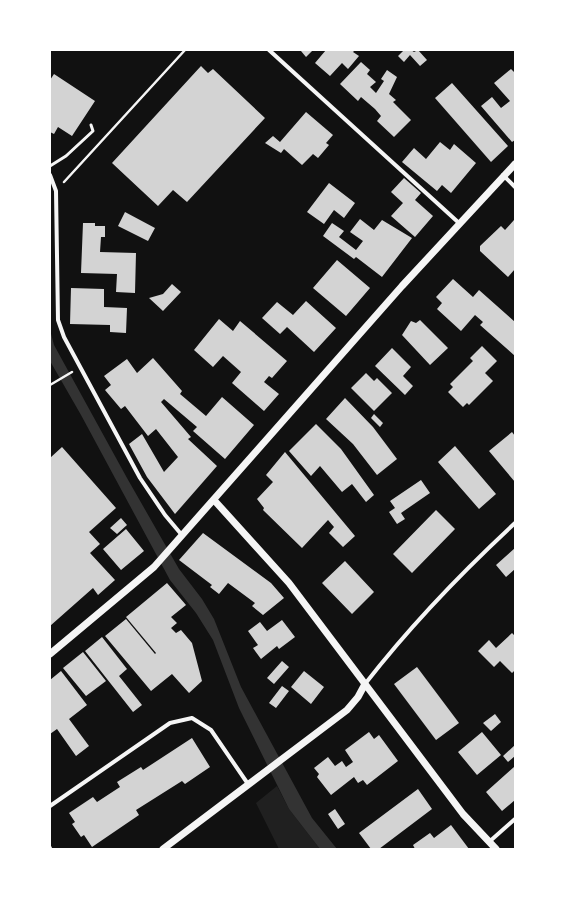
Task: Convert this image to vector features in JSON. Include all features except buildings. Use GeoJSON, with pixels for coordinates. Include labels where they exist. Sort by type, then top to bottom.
{"type":"FeatureCollection","features":[{"type":"Feature","properties":{"kind":"street"},"geometry":{"type":"LineString","coordinates":[[269,50],[459,223]]}},
{"type":"Feature","properties":{"kind":"street"},"geometry":{"type":"LineString","coordinates":[[50,654],[154,567],[171,546],[214,500],[459,223],[515,164]]}},
{"type":"Feature","properties":{"kind":"street"},"geometry":{"type":"LineString","coordinates":[[50,175],[56,191],[58,320],[64,337],[140,478],[165,515],[182,534]]}},
{"type":"Feature","properties":{"kind":"street"},"geometry":{"type":"LineString","coordinates":[[503,175],[515,187]]}},
{"type":"Feature","properties":{"kind":"street"},"geometry":{"type":"LineString","coordinates":[[214,500],[289,583],[463,814],[496,849]]}},
{"type":"Feature","properties":{"kind":"street"},"geometry":{"type":"LineString","coordinates":[[163,849],[347,710],[358,697],[365,684],[387,655],[452,582],[515,523]]}},
{"type":"Feature","properties":{"kind":"street"},"geometry":{"type":"LineString","coordinates":[[50,806],[170,723],[192,718],[211,730],[248,784]]}},
{"type":"Feature","properties":{"kind":"street"},"geometry":{"type":"LineString","coordinates":[[489,842],[515,819]]}},
{"type":"Feature","properties":{"kind":"lane"},"geometry":{"type":"LineString","coordinates":[[50,166],[66,156],[93,131],[91,125]]}},
{"type":"Feature","properties":{"kind":"path"},"geometry":{"type":"LineString","coordinates":[[56,191],[185,50]]}},
{"type":"Feature","properties":{"kind":"path"},"geometry":{"type":"LineString","coordinates":[[50,385],[72,372]]}},
{"type":"Feature","properties":{"kind":"shaded area"},"geometry":{"type":"Polygon","coordinates":[[[50,330],[54,345],[127,478],[179,569],[202,599],[214,619],[241,687],[312,818],[337,849],[320,849],[289,809],[239,708],[213,640],[196,613],[170,580],[81,415],[50,361],[50,330]]]}},
{"type":"Feature","properties":{"kind":"shaded area"},"geometry":{"type":"Polygon","coordinates":[[[277,786],[289,809],[320,849],[279,849],[256,803],[277,786]]]}}]}
